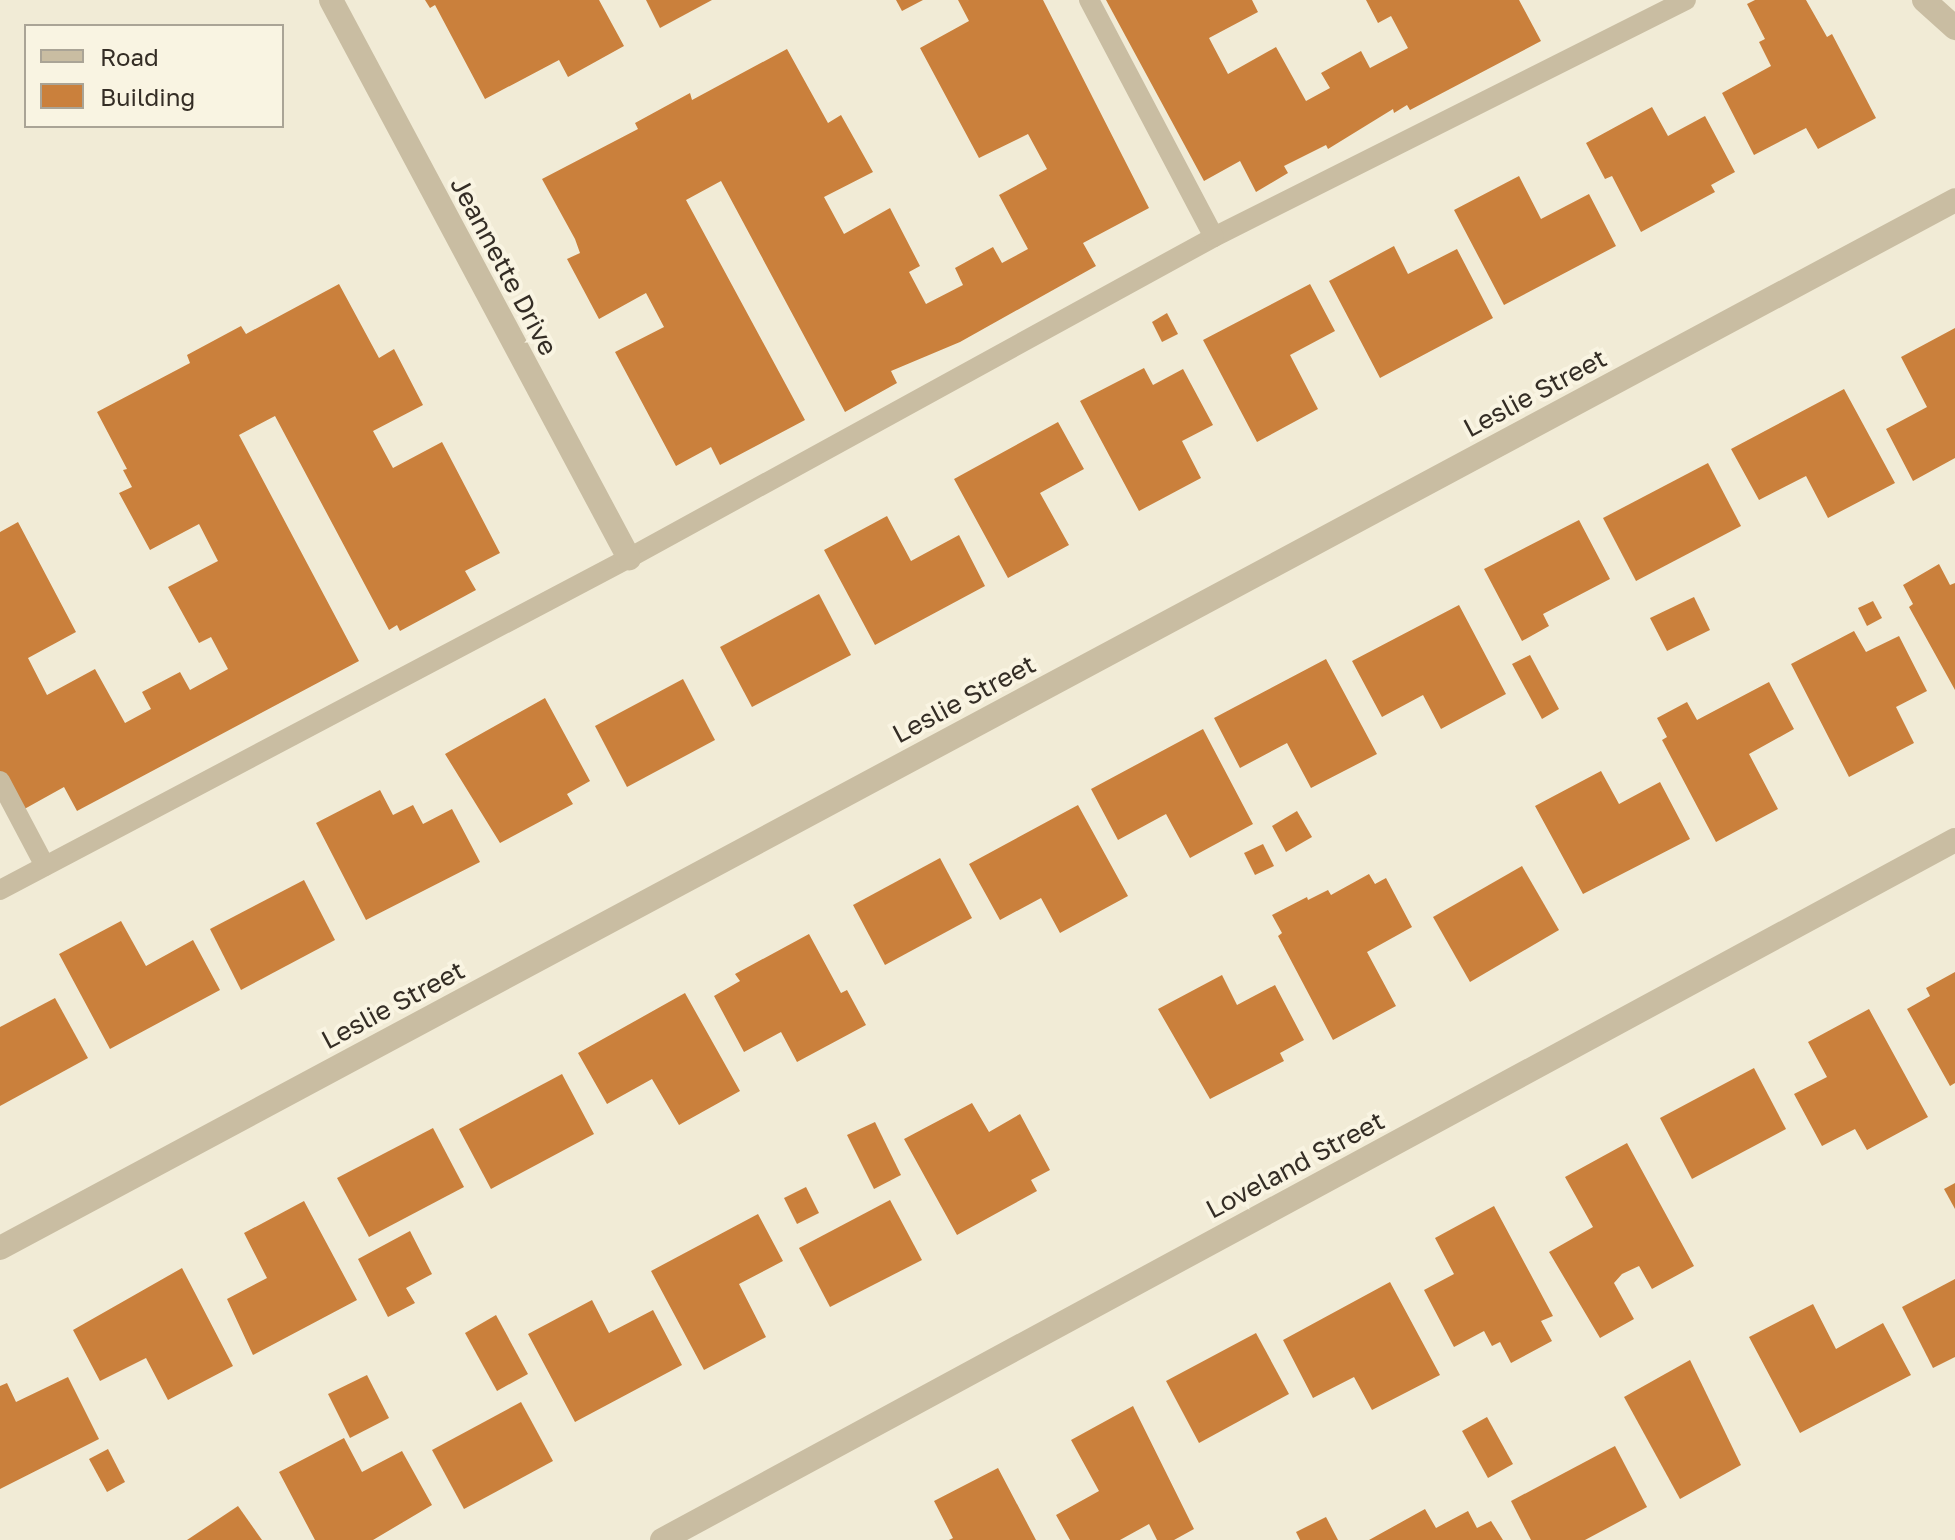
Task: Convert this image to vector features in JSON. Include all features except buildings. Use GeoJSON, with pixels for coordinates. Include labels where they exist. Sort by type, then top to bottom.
{"type":"FeatureCollection","features":[{"type":"Feature","properties":{"kind":"street","name":"Jeannette Drive"},"geometry":{"type":"LineString","coordinates":[[331,0],[629,558]]}},
{"type":"Feature","properties":{"kind":"street"},"geometry":{"type":"LineString","coordinates":[[1924,0],[1955,28]]}},
{"type":"Feature","properties":{"kind":"street","name":"Leslie Street"},"geometry":{"type":"LineString","coordinates":[[0,1248],[1955,200]]}},
{"type":"Feature","properties":{"kind":"street","name":"Loveland Street"},"geometry":{"type":"LineString","coordinates":[[662,1540],[1955,840]]}},
{"type":"Feature","properties":{"kind":"lane"},"geometry":{"type":"LineString","coordinates":[[1089,0],[1214,237]]}},
{"type":"Feature","properties":{"kind":"lane"},"geometry":{"type":"LineString","coordinates":[[0,890],[629,558],[1214,237],[1686,0]]}},
{"type":"Feature","properties":{"kind":"lane"},"geometry":{"type":"LineString","coordinates":[[0,781],[45,866]]}}]}
